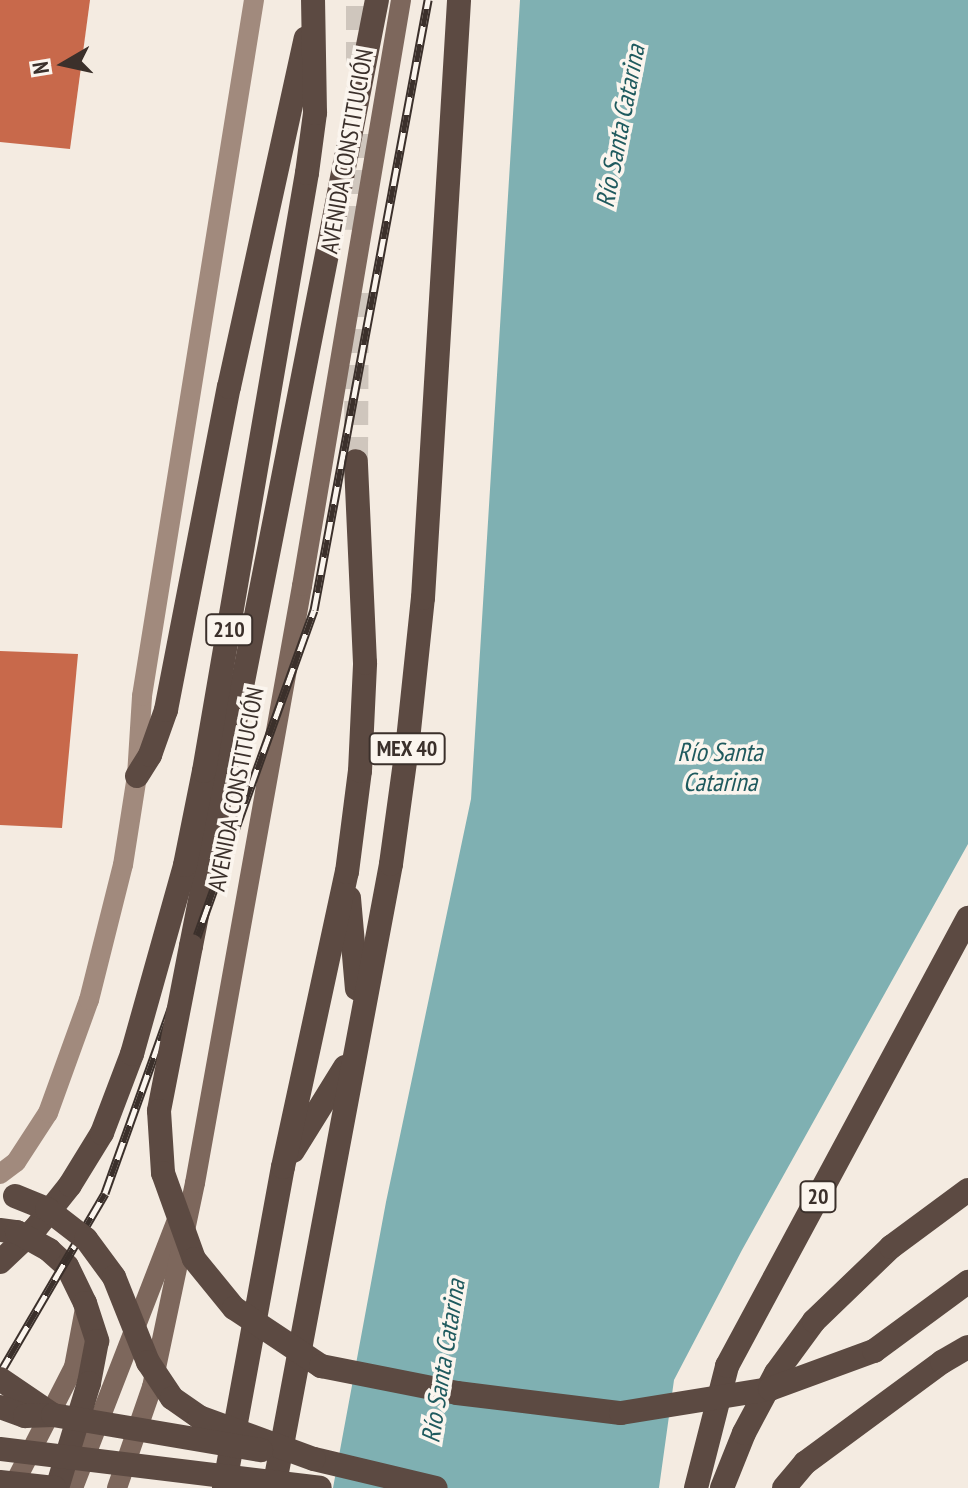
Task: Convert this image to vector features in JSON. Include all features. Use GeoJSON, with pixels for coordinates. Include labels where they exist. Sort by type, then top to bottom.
{"type":"FeatureCollection","features":[{"type":"Feature","properties":{"kind":"highway"},"geometry":{"type":"LineString","coordinates":[[377,0],[159,1111],[163,1173],[194,1259],[234,1308],[321,1366],[457,1393],[621,1413],[770,1389],[874,1351],[968,1282]]}},
{"type":"Feature","properties":{"kind":"highway","name":"MEX 40"},"geometry":{"type":"LineString","coordinates":[[274,1488],[359,1018],[391,864],[423,598],[459,0]]}},
{"type":"Feature","properties":{"kind":"highway"},"geometry":{"type":"LineString","coordinates":[[137,776],[150,755],[166,710],[229,387],[289,102],[313,4]]}},
{"type":"Feature","properties":{"kind":"highway","name":"210"},"geometry":{"type":"LineString","coordinates":[[35,1229],[70,1185],[102,1133],[132,1054],[185,865],[207,756],[307,173],[315,113],[313,4]]}},
{"type":"Feature","properties":{"kind":"highway","name":"MEX 40"},"geometry":{"type":"LineString","coordinates":[[224,1488],[283,1167],[347,872],[360,771],[365,663],[356,461]]}},
{"type":"Feature","properties":{"kind":"highway"},"geometry":{"type":"LineString","coordinates":[[347,872],[359,1018]]}},
{"type":"Feature","properties":{"kind":"highway","name":"20"},"geometry":{"type":"LineString","coordinates":[[696,1488],[727,1366],[968,918]]}},
{"type":"Feature","properties":{"kind":"highway"},"geometry":{"type":"LineString","coordinates":[[283,1167],[353,1055]]}},
{"type":"Feature","properties":{"kind":"highway"},"geometry":{"type":"LineString","coordinates":[[722,1488],[744,1433],[776,1373],[814,1321],[891,1247],[968,1190]]}},
{"type":"Feature","properties":{"kind":"highway"},"geometry":{"type":"LineString","coordinates":[[7,1195],[47,1209],[86,1239],[114,1277],[148,1362],[172,1398],[199,1417],[314,1459]]}},
{"type":"Feature","properties":{"kind":"highway"},"geometry":{"type":"LineString","coordinates":[[0,1245],[35,1229]]}},
{"type":"Feature","properties":{"kind":"highway"},"geometry":{"type":"LineString","coordinates":[[0,1262],[35,1229]]}},
{"type":"Feature","properties":{"kind":"highway"},"geometry":{"type":"LineString","coordinates":[[0,1230],[17,1232],[49,1250],[67,1266],[85,1303],[97,1341],[89,1383],[56,1488],[0,1482]]}},
{"type":"Feature","properties":{"kind":"highway"},"geometry":{"type":"LineString","coordinates":[[784,1488],[805,1463],[942,1362],[968,1347]]}},
{"type":"Feature","properties":{"kind":"highway"},"geometry":{"type":"LineString","coordinates":[[0,1379],[53,1415]]}},
{"type":"Feature","properties":{"kind":"highway"},"geometry":{"type":"LineString","coordinates":[[0,1407],[25,1416],[53,1415],[314,1459],[436,1488]]}},
{"type":"Feature","properties":{"kind":"highway"},"geometry":{"type":"LineString","coordinates":[[0,1449],[320,1488]]}},
{"type":"Feature","properties":{"kind":"main road","name":"AVENIDA CONSTITUCIÓN"},"geometry":{"type":"LineString","coordinates":[[117,1488],[152,1387],[199,1162],[302,586],[401,0]]}},
{"type":"Feature","properties":{"kind":"main road"},"geometry":{"type":"LineString","coordinates":[[73,1488],[199,1162]]}},
{"type":"Feature","properties":{"kind":"main road"},"geometry":{"type":"LineString","coordinates":[[12,1488],[74,1367],[85,1303]]}},
{"type":"Feature","properties":{"kind":"street"},"geometry":{"type":"LineString","coordinates":[[0,1174],[16,1162],[48,1113],[89,1000],[123,865],[137,776],[142,696],[254,0]]}},
{"type":"Feature","properties":{"kind":"water","name":"Río Santa Catarina"},"geometry":{"type":"Polygon","coordinates":[[[520,0],[968,0],[968,844],[742,1250],[674,1380],[659,1488],[333,1488],[386,1202],[471,799],[520,0]]]}},
{"type":"Feature","properties":{"kind":"building"},"geometry":{"type":"Polygon","coordinates":[[[0,0],[90,0],[70,149],[0,142],[0,0]]]}},
{"type":"Feature","properties":{"kind":"building"},"geometry":{"type":"Polygon","coordinates":[[[0,651],[78,654],[62,828],[0,825],[0,651]]]}},
{"type":"Feature","properties":{"kind":"tunnel"},"geometry":{"type":"LineString","coordinates":[[358,0],[358,66]]}},
{"type":"Feature","properties":{"kind":"tunnel"},"geometry":{"type":"LineString","coordinates":[[357,230],[358,130]]}},
{"type":"Feature","properties":{"kind":"tunnel"},"geometry":{"type":"LineString","coordinates":[[356,461],[357,290]]}},
{"type":"Feature","properties":{"kind":"railway"},"geometry":{"type":"LineString","coordinates":[[0,1373],[105,1193],[314,610],[428,0]]}}]}
